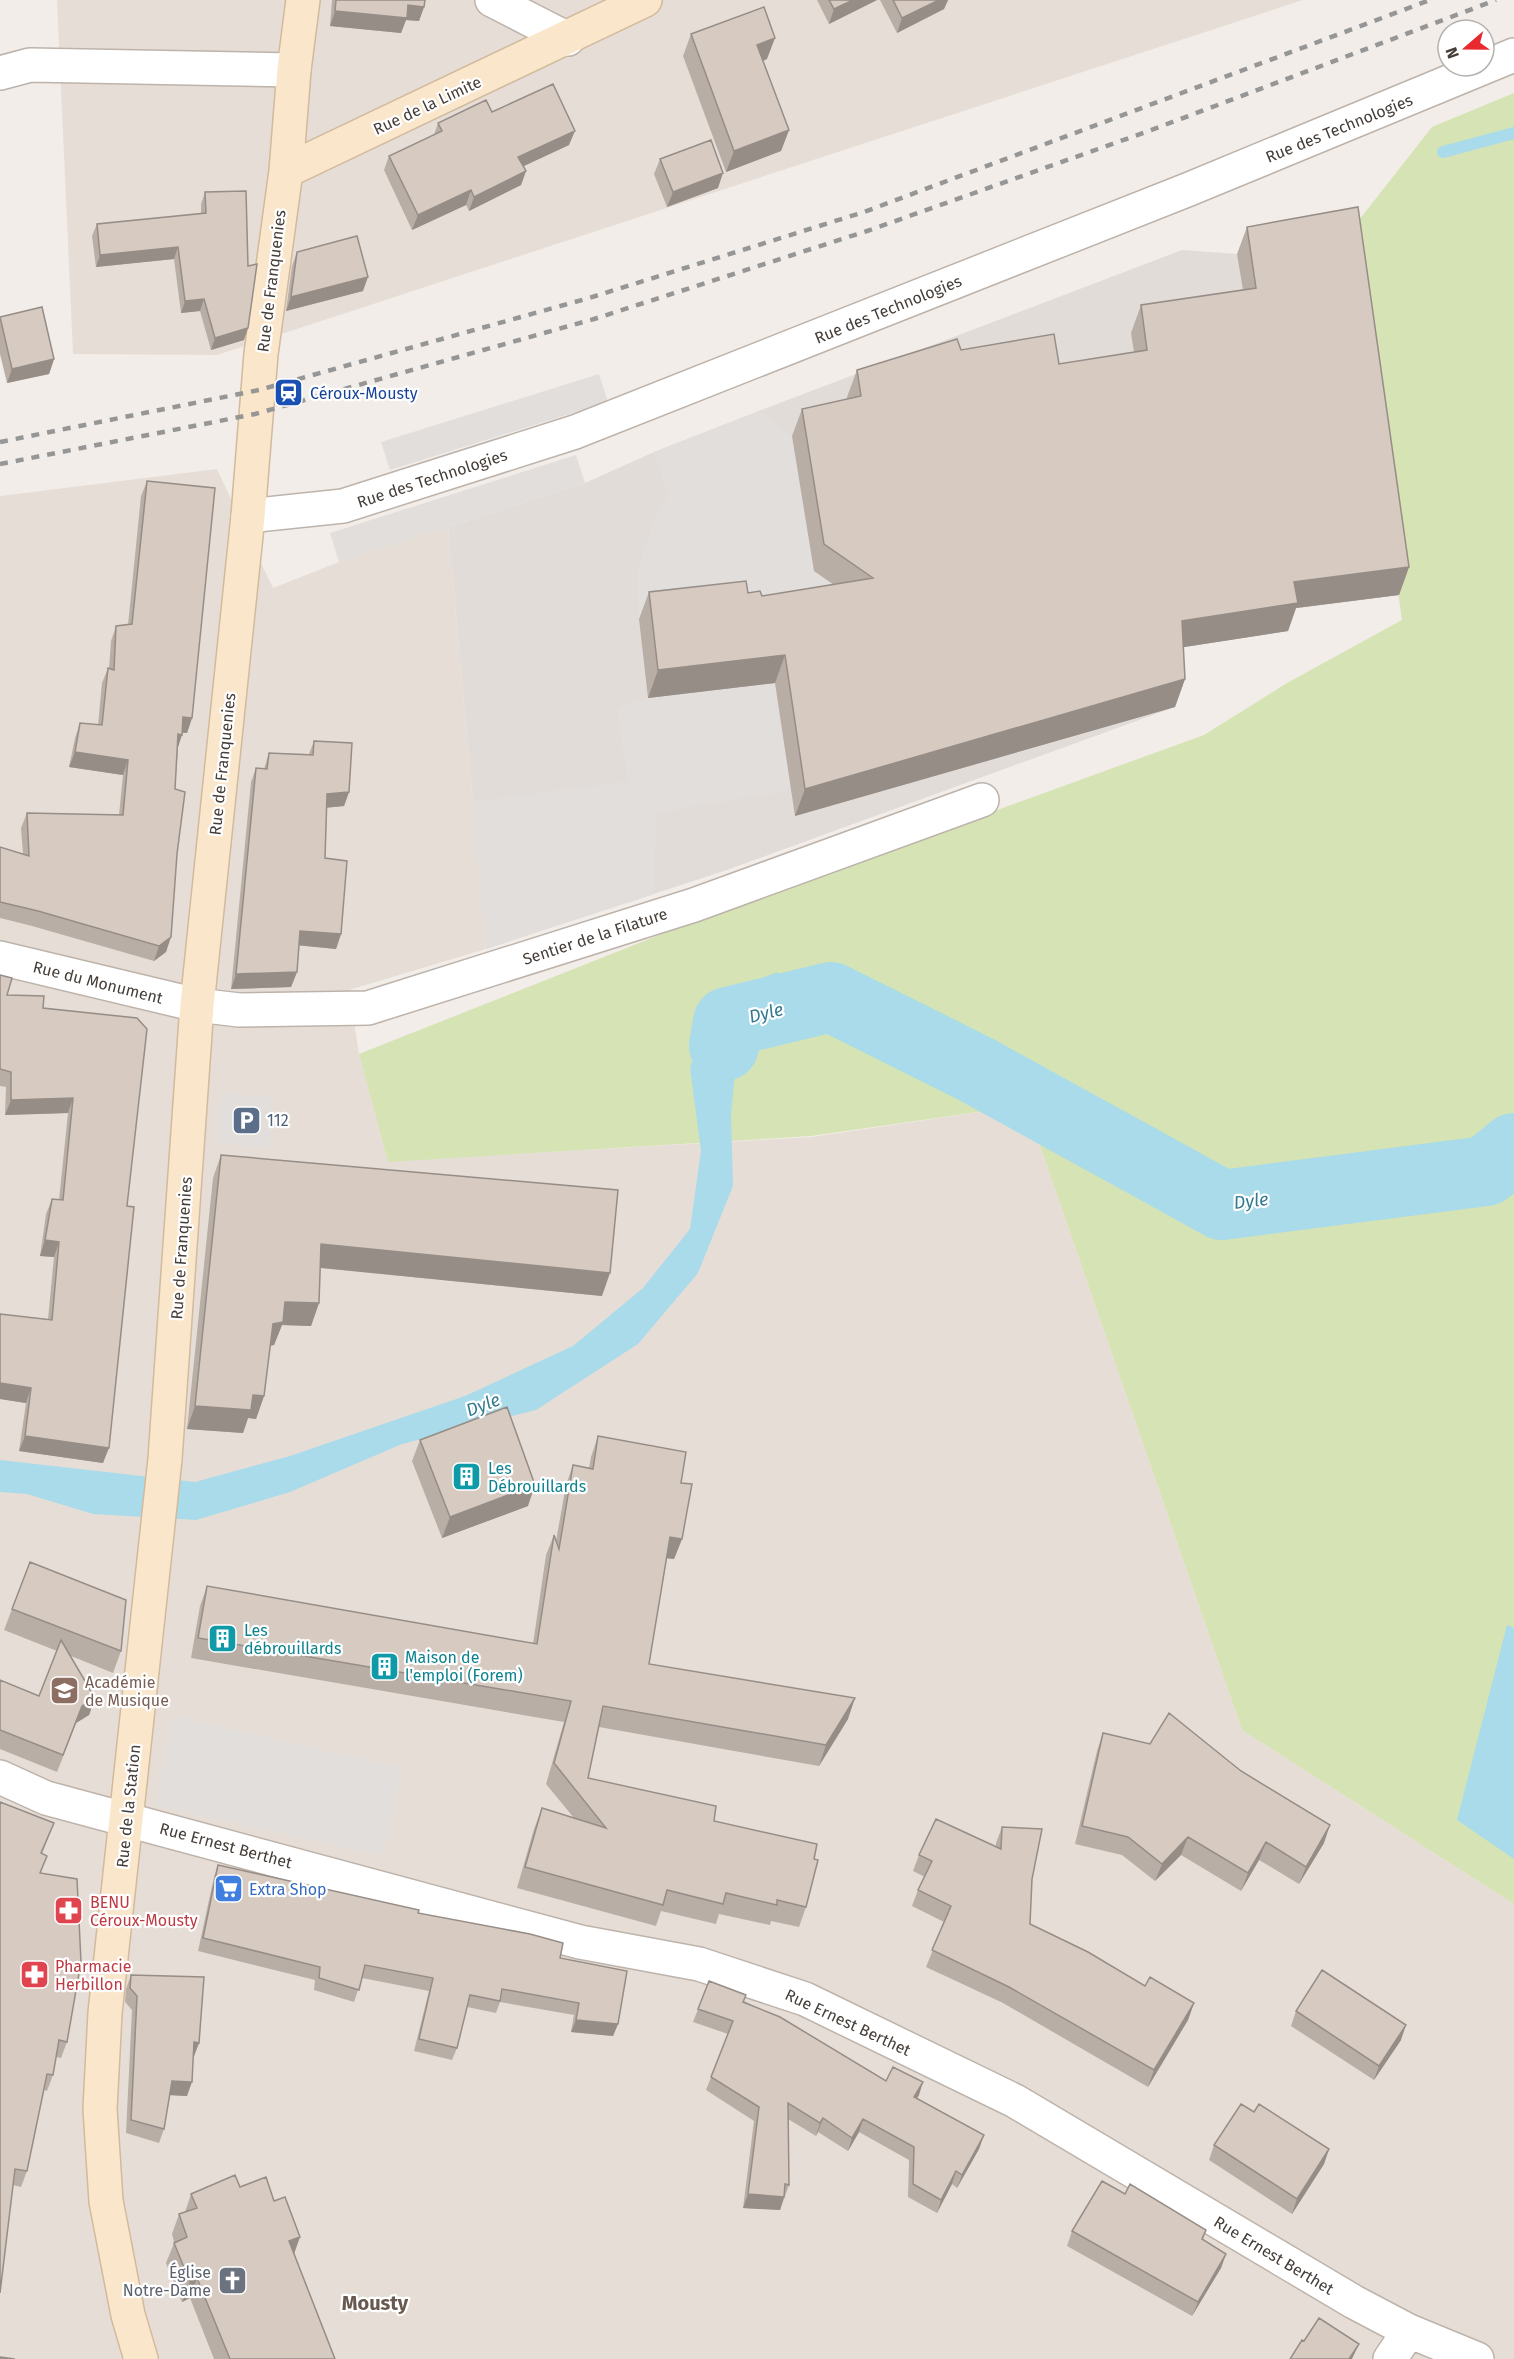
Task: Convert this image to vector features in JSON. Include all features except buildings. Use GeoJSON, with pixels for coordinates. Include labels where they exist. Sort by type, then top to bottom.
{"type":"FeatureCollection","features":[{"type":"Feature","properties":{"kind":"street","name":"Rue de Franquenies"},"geometry":{"type":"LineString","coordinates":[[158,1538],[197,1005],[248,516],[261,354],[286,171],[294,70],[303,0]]}},
{"type":"Feature","properties":{"kind":"street"},"geometry":{"type":"LineString","coordinates":[[492,0],[568,39]]}},
{"type":"Feature","properties":{"kind":"street","name":"Rue de la Limite"},"geometry":{"type":"LineString","coordinates":[[286,171],[568,39],[645,0]]}},
{"type":"Feature","properties":{"kind":"street","name":"Rue des Technologies"},"geometry":{"type":"LineString","coordinates":[[248,516],[343,506],[575,432],[1176,195],[1514,56]]}},
{"type":"Feature","properties":{"kind":"street"},"geometry":{"type":"LineString","coordinates":[[0,73],[30,65],[294,70]]}},
{"type":"Feature","properties":{"kind":"street","name":"Sentier de la Filature"},"geometry":{"type":"LineString","coordinates":[[197,1005],[239,1010],[368,1008],[694,904],[982,800]]}},
{"type":"Feature","properties":{"kind":"street","name":"Rue du Monument"},"geometry":{"type":"LineString","coordinates":[[0,958],[197,1005]]}},
{"type":"Feature","properties":{"kind":"street","name":"Rue de la Station"},"geometry":{"type":"LineString","coordinates":[[141,2359],[128,2315],[106,2201],[100,2109],[109,1966],[158,1538]]}},
{"type":"Feature","properties":{"kind":"street","name":"Rue Ernest Berthet"},"geometry":{"type":"LineString","coordinates":[[0,1777],[46,1798],[579,1942],[699,1964],[805,1999],[1015,2101],[1409,2331],[1477,2359]]}},
{"type":"Feature","properties":{"kind":"street"},"geometry":{"type":"LineString","coordinates":[[1390,2359],[1409,2331]]}},
{"type":"Feature","properties":{"kind":"shaded area"},"geometry":{"type":"Polygon","coordinates":[[[57,0],[1303,0],[217,355],[73,354],[57,0]]]}},
{"type":"Feature","properties":{"kind":"shaded area"},"geometry":{"type":"Polygon","coordinates":[[[1182,250],[1237,254],[1399,595],[1284,610],[1288,631],[1172,649],[1175,707],[727,870],[486,949],[448,527],[585,483],[654,452],[759,411],[1182,250]]]}},
{"type":"Feature","properties":{"kind":"shaded area"},"geometry":{"type":"Polygon","coordinates":[[[599,374],[608,402],[390,470],[381,442],[599,374]]]}},
{"type":"Feature","properties":{"kind":"shaded area"},"geometry":{"type":"Polygon","coordinates":[[[759,411],[792,436],[863,606],[639,619],[637,573],[655,517],[668,495],[654,452],[759,411]]]}},
{"type":"Feature","properties":{"kind":"shaded area"},"geometry":{"type":"Polygon","coordinates":[[[576,455],[585,483],[339,562],[330,533],[576,455]]]}},
{"type":"Feature","properties":{"kind":"shaded area"},"geometry":{"type":"Polygon","coordinates":[[[217,469],[273,588],[339,562],[448,527],[486,949],[349,990],[359,1054],[388,1161],[812,1137],[1026,1105],[1242,1730],[1514,1904],[1514,2359],[0,2359],[0,496],[217,469]]]}},
{"type":"Feature","properties":{"kind":"shaded area"},"geometry":{"type":"Polygon","coordinates":[[[776,684],[791,790],[656,813],[654,894],[486,949],[472,802],[628,781],[617,708],[648,698],[776,684]]]}},
{"type":"Feature","properties":{"kind":"shaded area","name":"112"},"geometry":{"type":"Polygon","coordinates":[[[222,1092],[274,1098],[269,1148],[217,1142],[222,1092]]]}},
{"type":"Feature","properties":{"kind":"shaded area"},"geometry":{"type":"Polygon","coordinates":[[[174,1716],[402,1768],[383,1856],[155,1805],[174,1716]]]}},
{"type":"Feature","properties":{"kind":"green space"},"geometry":{"type":"Polygon","coordinates":[[[1514,93],[1514,1904],[1242,1730],[1026,1105],[811,1136],[388,1162],[359,1054],[735,905],[1204,735],[1287,683],[1402,620],[1348,234],[1432,127],[1514,93]]]}},
{"type":"Feature","properties":{"kind":"water"},"geometry":{"type":"Polygon","coordinates":[[[777,972],[805,1015],[784,1015],[751,1028],[736,1063],[731,1114],[733,1186],[698,1273],[638,1344],[536,1410],[402,1444],[290,1492],[196,1520],[93,1514],[27,1494],[0,1492],[0,1460],[195,1482],[290,1456],[465,1396],[573,1346],[643,1288],[690,1229],[701,1151],[690,1068],[713,1000],[777,972]]]}},
{"type":"Feature","properties":{"kind":"water"},"geometry":{"type":"Polygon","coordinates":[[[1507,1625],[1514,1628],[1514,1859],[1457,1820],[1507,1625]]]}},
{"type":"Feature","properties":{"kind":"waterway"},"geometry":{"type":"LineString","coordinates":[[1443,152],[1514,133]]}},
{"type":"Feature","properties":{"kind":"waterway","name":"Dyle"},"geometry":{"type":"LineString","coordinates":[[724,1046],[728,1022],[831,997],[977,1070],[1222,1205],[1486,1171],[1514,1148]]}},
{"type":"Feature","properties":{"kind":"railway"},"geometry":{"type":"LineString","coordinates":[[0,442],[259,390],[589,298],[864,212],[1430,0]]}},
{"type":"Feature","properties":{"kind":"railway"},"geometry":{"type":"LineString","coordinates":[[0,464],[255,414],[594,319],[870,230],[1146,132],[1496,0]]}},
{"type":"Feature","properties":{"kind":"place","name":"Céroux-Mousty"},"geometry":{"type":"Point","coordinates":[289,393]}},
{"type":"Feature","properties":{"kind":"place","name":"112"},"geometry":{"type":"Point","coordinates":[246,1120]}},
{"type":"Feature","properties":{"kind":"place","name":"Les Débrouillards"},"geometry":{"type":"Point","coordinates":[467,1477]}},
{"type":"Feature","properties":{"kind":"place","name":"Les débrouillards"},"geometry":{"type":"Point","coordinates":[223,1639]}},
{"type":"Feature","properties":{"kind":"place","name":"Maison de l'emploi (Forem)"},"geometry":{"type":"Point","coordinates":[384,1666]}},
{"type":"Feature","properties":{"kind":"place","name":"Académie de Musique"},"geometry":{"type":"Point","coordinates":[64,1691]}},
{"type":"Feature","properties":{"kind":"place","name":"Extra Shop"},"geometry":{"type":"Point","coordinates":[228,1889]}},
{"type":"Feature","properties":{"kind":"place","name":"BENU Céroux-Mousty"},"geometry":{"type":"Point","coordinates":[69,1911]}},
{"type":"Feature","properties":{"kind":"place","name":"Pharmacie Herbillon"},"geometry":{"type":"Point","coordinates":[34,1975]}},
{"type":"Feature","properties":{"kind":"place","name":"Église Notre-Dame"},"geometry":{"type":"Point","coordinates":[232,2281]}},
{"type":"Feature","properties":{"kind":"district","name":"Mousty"},"geometry":{"type":"Point","coordinates":[375,2303]}}]}
